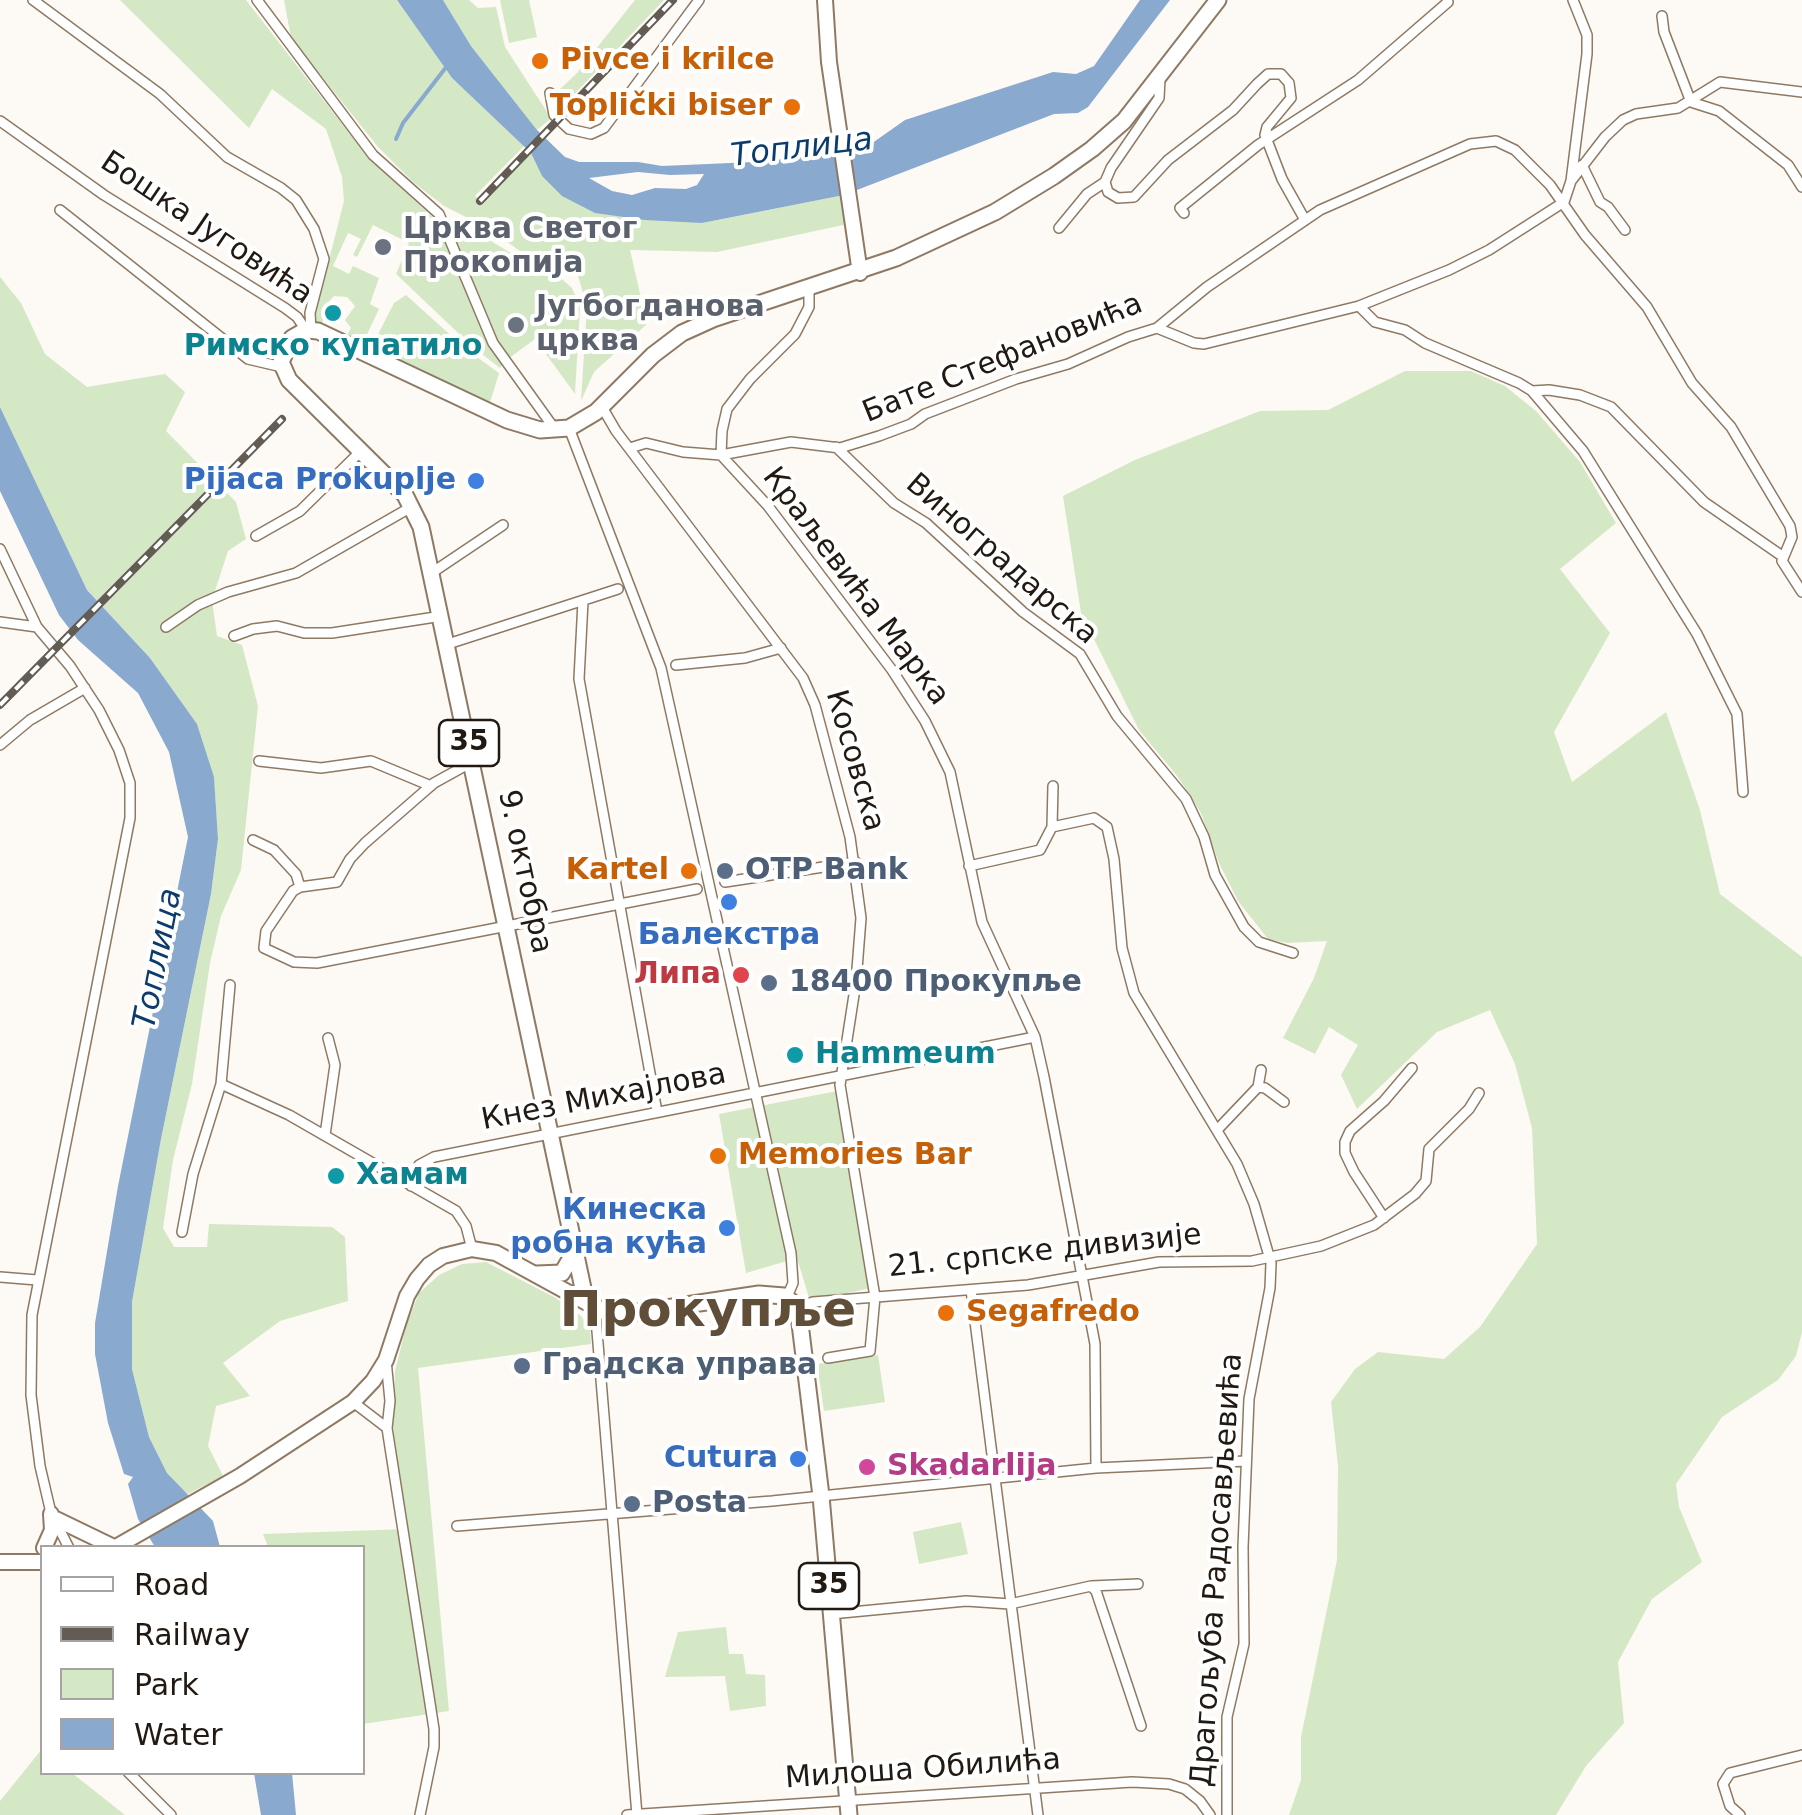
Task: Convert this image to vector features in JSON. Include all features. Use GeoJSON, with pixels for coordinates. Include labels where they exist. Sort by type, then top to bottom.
{"type":"FeatureCollection","features":[{"type":"Feature","properties":{"kind":"main road"},"geometry":{"type":"LineString","coordinates":[[825,0],[829,62],[860,272]]}},
{"type":"Feature","properties":{"kind":"main road"},"geometry":{"type":"LineString","coordinates":[[562,429],[602,407],[654,354],[682,333],[713,319],[860,272],[960,229],[1054,176],[1092,150],[1124,121],[1218,0]]}},
{"type":"Feature","properties":{"kind":"main road"},"geometry":{"type":"LineString","coordinates":[[282,367],[288,343],[309,330]]}},
{"type":"Feature","properties":{"kind":"main road","name":"Бошка Југовића"},"geometry":{"type":"LineString","coordinates":[[309,330],[507,420],[540,430],[562,429]]}},
{"type":"Feature","properties":{"kind":"main road","name":"9. октобра"},"geometry":{"type":"LineString","coordinates":[[282,367],[294,386],[413,506],[433,572],[584,1293],[594,1307]]}},
{"type":"Feature","properties":{"kind":"main road"},"geometry":{"type":"LineString","coordinates":[[119,1545],[240,1476],[353,1402],[373,1382],[386,1360],[407,1296],[417,1279],[442,1256],[472,1249],[496,1252],[594,1307]]}},
{"type":"Feature","properties":{"kind":"main road"},"geometry":{"type":"LineString","coordinates":[[538,1274],[562,1273],[575,1251]]}},
{"type":"Feature","properties":{"kind":"main road","name":"21. српске дивизије"},"geometry":{"type":"LineString","coordinates":[[594,1307],[618,1316],[759,1294],[792,1302]]}},
{"type":"Feature","properties":{"kind":"main road","name":"35"},"geometry":{"type":"LineString","coordinates":[[792,1302],[821,1496],[848,1807]]}},
{"type":"Feature","properties":{"kind":"main road"},"geometry":{"type":"LineString","coordinates":[[45,1545],[53,1516],[115,1545]]}},
{"type":"Feature","properties":{"kind":"main road"},"geometry":{"type":"LineString","coordinates":[[23,1562],[40,1551]]}},
{"type":"Feature","properties":{"kind":"main road"},"geometry":{"type":"LineString","coordinates":[[0,1562],[40,1562]]}},
{"type":"Feature","properties":{"kind":"street"},"geometry":{"type":"LineString","coordinates":[[34,0],[160,94],[227,156],[296,200],[314,228],[324,259],[309,330]]}},
{"type":"Feature","properties":{"kind":"street"},"geometry":{"type":"LineString","coordinates":[[257,0],[372,155],[439,214],[493,343],[562,429],[661,668],[793,1271],[792,1302]]}},
{"type":"Feature","properties":{"kind":"street"},"geometry":{"type":"LineString","coordinates":[[550,93],[554,114],[569,130],[591,134],[604,128],[699,0]]}},
{"type":"Feature","properties":{"kind":"street"},"geometry":{"type":"LineString","coordinates":[[1157,328],[1194,344],[1204,344],[1359,306],[1489,250],[1564,202],[1571,181],[1587,54],[1586,35],[1573,0]]}},
{"type":"Feature","properties":{"kind":"street"},"geometry":{"type":"LineString","coordinates":[[1184,213],[1180,208],[1267,139],[1358,80],[1448,2]]}},
{"type":"Feature","properties":{"kind":"street"},"geometry":{"type":"LineString","coordinates":[[1662,16],[1662,27],[1691,102]]}},
{"type":"Feature","properties":{"kind":"street"},"geometry":{"type":"LineString","coordinates":[[1105,182],[1113,196],[1134,197],[1168,160],[1234,110],[1256,84],[1274,74],[1286,79],[1292,93],[1267,127],[1267,139],[1282,179],[1305,220]]}},
{"type":"Feature","properties":{"kind":"street"},"geometry":{"type":"LineString","coordinates":[[1058,228],[1088,194],[1105,182],[1159,98],[1160,78]]}},
{"type":"Feature","properties":{"kind":"street"},"geometry":{"type":"LineString","coordinates":[[1571,181],[1623,120],[1691,102],[1720,82],[1802,92]]}},
{"type":"Feature","properties":{"kind":"street"},"geometry":{"type":"LineString","coordinates":[[1691,102],[1719,111],[1788,166],[1802,187]]}},
{"type":"Feature","properties":{"kind":"street","name":"Бошка Југовића"},"geometry":{"type":"LineString","coordinates":[[0,121],[104,195],[292,312],[309,330]]}},
{"type":"Feature","properties":{"kind":"street","name":"Бате Стефановића"},"geometry":{"type":"LineString","coordinates":[[630,448],[646,443],[721,455],[791,442],[836,448],[902,428],[941,408],[1157,328],[1207,287],[1320,210],[1482,141],[1503,143],[1516,150],[1564,202],[1585,235],[1647,307],[1692,384],[1731,428],[1797,537]]}},
{"type":"Feature","properties":{"kind":"street"},"geometry":{"type":"LineString","coordinates":[[1582,165],[1600,202],[1625,230]]}},
{"type":"Feature","properties":{"kind":"street"},"geometry":{"type":"LineString","coordinates":[[60,210],[248,359],[282,367]]}},
{"type":"Feature","properties":{"kind":"street","name":"Краљевића Марка"},"geometry":{"type":"LineString","coordinates":[[809,288],[808,307],[795,334],[750,379],[727,409],[721,455],[768,506],[884,658],[925,721],[955,787],[986,934],[1035,1036],[1085,1276],[1098,1365],[1096,1468]]}},
{"type":"Feature","properties":{"kind":"street"},"geometry":{"type":"LineString","coordinates":[[1359,306],[1375,322],[1405,330],[1532,392],[1582,451],[1697,634],[1737,714],[1743,792]]}},
{"type":"Feature","properties":{"kind":"street"},"geometry":{"type":"LineString","coordinates":[[1532,392],[1549,390],[1580,395],[1611,408],[1704,502],[1782,556],[1802,592]]}},
{"type":"Feature","properties":{"kind":"street","name":"Косовска"},"geometry":{"type":"LineString","coordinates":[[602,407],[803,678],[815,705],[856,862],[861,904],[859,948],[840,1076],[876,1297],[870,1351],[828,1358]]}},
{"type":"Feature","properties":{"kind":"street","name":"Виноградарска"},"geometry":{"type":"LineString","coordinates":[[836,448],[894,503],[926,523],[1023,612],[1080,654],[1118,716],[1186,799],[1204,837],[1215,875],[1244,927],[1265,945],[1293,953]]}},
{"type":"Feature","properties":{"kind":"street"},"geometry":{"type":"LineString","coordinates":[[256,536],[300,510],[362,452]]}},
{"type":"Feature","properties":{"kind":"street"},"geometry":{"type":"LineString","coordinates":[[166,628],[213,599],[296,573],[413,506]]}},
{"type":"Feature","properties":{"kind":"street"},"geometry":{"type":"LineString","coordinates":[[433,572],[503,526]]}},
{"type":"Feature","properties":{"kind":"street"},"geometry":{"type":"LineString","coordinates":[[1782,556],[1797,537]]}},
{"type":"Feature","properties":{"kind":"street"},"geometry":{"type":"LineString","coordinates":[[0,549],[36,627],[85,688],[119,750],[130,783],[131,805],[37,1280],[30,1342],[40,1466],[53,1516],[68,1545]]}},
{"type":"Feature","properties":{"kind":"street"},"geometry":{"type":"LineString","coordinates":[[1790,576],[1802,572]]}},
{"type":"Feature","properties":{"kind":"street"},"geometry":{"type":"LineString","coordinates":[[448,644],[618,589]]}},
{"type":"Feature","properties":{"kind":"street"},"geometry":{"type":"LineString","coordinates":[[582,601],[578,670],[657,1112]]}},
{"type":"Feature","properties":{"kind":"street"},"geometry":{"type":"LineString","coordinates":[[234,636],[277,626],[304,633],[332,633],[442,616]]}},
{"type":"Feature","properties":{"kind":"street"},"geometry":{"type":"LineString","coordinates":[[0,622],[36,627]]}},
{"type":"Feature","properties":{"kind":"street"},"geometry":{"type":"LineString","coordinates":[[676,665],[744,658],[781,648]]}},
{"type":"Feature","properties":{"kind":"street"},"geometry":{"type":"LineString","coordinates":[[0,745],[30,720],[85,688]]}},
{"type":"Feature","properties":{"kind":"street"},"geometry":{"type":"LineString","coordinates":[[258,762],[321,768],[370,760],[431,786]]}},
{"type":"Feature","properties":{"kind":"street"},"geometry":{"type":"LineString","coordinates":[[472,762],[431,786],[356,852],[338,882],[300,886],[282,904],[262,942],[267,951],[288,961],[317,963],[697,889]]}},
{"type":"Feature","properties":{"kind":"street"},"geometry":{"type":"LineString","coordinates":[[970,866],[1036,852],[1043,846],[1052,827],[1053,786]]}},
{"type":"Feature","properties":{"kind":"street","name":"Драгољуба Радосављевића"},"geometry":{"type":"LineString","coordinates":[[1052,827],[1094,818],[1107,827],[1114,859],[1122,948],[1134,993],[1218,1129],[1248,1190],[1269,1257],[1270,1288],[1250,1386],[1244,1644],[1228,1717],[1227,1815]]}},
{"type":"Feature","properties":{"kind":"street"},"geometry":{"type":"LineString","coordinates":[[253,840],[274,850],[296,874],[300,886]]}},
{"type":"Feature","properties":{"kind":"street"},"geometry":{"type":"LineString","coordinates":[[725,882],[856,862]]}},
{"type":"Feature","properties":{"kind":"street"},"geometry":{"type":"LineString","coordinates":[[182,1232],[193,1174],[221,1084],[230,985]]}},
{"type":"Feature","properties":{"kind":"street","name":"Кнез Михајлова"},"geometry":{"type":"LineString","coordinates":[[411,1186],[419,1164],[426,1159],[1035,1036]]}},
{"type":"Feature","properties":{"kind":"street"},"geometry":{"type":"LineString","coordinates":[[325,1136],[335,1065],[328,1038]]}},
{"type":"Feature","properties":{"kind":"street"},"geometry":{"type":"LineString","coordinates":[[1384,1218],[1354,1172],[1345,1153],[1345,1142],[1350,1131],[1412,1068]]}},
{"type":"Feature","properties":{"kind":"street"},"geometry":{"type":"LineString","coordinates":[[1218,1129],[1258,1087],[1261,1070]]}},
{"type":"Feature","properties":{"kind":"street"},"geometry":{"type":"LineString","coordinates":[[221,1084],[266,1103],[462,1217],[472,1249]]}},
{"type":"Feature","properties":{"kind":"street"},"geometry":{"type":"LineString","coordinates":[[1258,1087],[1280,1096],[1284,1102]]}},
{"type":"Feature","properties":{"kind":"street","name":"21. српске дивизије"},"geometry":{"type":"LineString","coordinates":[[792,1302],[971,1290],[1159,1262],[1238,1262],[1283,1256],[1344,1238],[1384,1218],[1422,1187],[1429,1149],[1469,1109],[1479,1093]]}},
{"type":"Feature","properties":{"kind":"street"},"geometry":{"type":"LineString","coordinates":[[0,1277],[37,1280]]}},
{"type":"Feature","properties":{"kind":"street"},"geometry":{"type":"LineString","coordinates":[[971,1290],[1038,1815]]}},
{"type":"Feature","properties":{"kind":"street"},"geometry":{"type":"LineString","coordinates":[[594,1307],[637,1814]]}},
{"type":"Feature","properties":{"kind":"street"},"geometry":{"type":"LineString","coordinates":[[386,1360],[390,1394],[387,1428],[434,1729],[420,1815]]}},
{"type":"Feature","properties":{"kind":"street"},"geometry":{"type":"LineString","coordinates":[[353,1402],[387,1428]]}},
{"type":"Feature","properties":{"kind":"street"},"geometry":{"type":"LineString","coordinates":[[457,1526],[821,1496],[1096,1468],[1246,1461]]}},
{"type":"Feature","properties":{"kind":"street"},"geometry":{"type":"LineString","coordinates":[[831,1614],[966,1600],[1010,1604],[1091,1586],[1138,1584]]}},
{"type":"Feature","properties":{"kind":"street"},"geometry":{"type":"LineString","coordinates":[[1091,1586],[1096,1591],[1141,1726]]}},
{"type":"Feature","properties":{"kind":"street"},"geometry":{"type":"LineString","coordinates":[[1740,1815],[1730,1806],[1723,1784],[1730,1773],[1802,1755]]}},
{"type":"Feature","properties":{"kind":"street"},"geometry":{"type":"LineString","coordinates":[[131,1775],[171,1815]]}},
{"type":"Feature","properties":{"kind":"street","name":"Милоша Обилића"},"geometry":{"type":"LineString","coordinates":[[627,1815],[848,1807],[1132,1782],[1169,1784],[1192,1794],[1210,1815]]}},
{"type":"Feature","properties":{"kind":"green space"},"geometry":{"type":"Polygon","coordinates":[[[120,0],[246,0],[370,160],[436,220],[488,344],[504,363],[500,368],[396,274],[409,243],[373,225],[357,257],[353,255],[361,239],[348,233],[333,266],[349,274],[353,266],[379,278],[370,304],[379,309],[361,347],[345,339],[351,328],[345,320],[355,306],[347,297],[334,296],[324,307],[328,312],[320,326],[313,323],[344,201],[342,177],[326,129],[272,89],[249,128],[120,0]]]}},
{"type":"Feature","properties":{"kind":"green space"},"geometry":{"type":"Polygon","coordinates":[[[284,0],[397,0],[452,78],[524,146],[475,196],[483,204],[531,153],[542,176],[702,223],[844,195],[848,224],[717,252],[630,250],[647,324],[594,372],[581,401],[587,306],[578,276],[559,263],[532,260],[490,229],[444,206],[413,182],[378,147],[291,38],[284,0]]]}},
{"type":"Feature","properties":{"kind":"green space"},"geometry":{"type":"Polygon","coordinates":[[[443,0],[469,0],[478,8],[496,7],[505,47],[551,118],[537,130],[471,46],[443,0]]]}},
{"type":"Feature","properties":{"kind":"green space"},"geometry":{"type":"Polygon","coordinates":[[[500,0],[529,0],[537,37],[509,43],[500,0]]]}},
{"type":"Feature","properties":{"kind":"green space"},"geometry":{"type":"Polygon","coordinates":[[[635,0],[664,0],[563,106],[558,91],[635,0]]]}},
{"type":"Feature","properties":{"kind":"green space"},"geometry":{"type":"Polygon","coordinates":[[[445,219],[476,232],[534,267],[556,274],[572,288],[580,307],[575,394],[535,339],[508,359],[496,342],[445,219]]]}},
{"type":"Feature","properties":{"kind":"green space"},"geometry":{"type":"Polygon","coordinates":[[[0,277],[21,303],[45,354],[87,387],[165,374],[185,392],[166,431],[236,502],[246,539],[228,551],[212,600],[217,636],[242,645],[258,706],[241,870],[221,916],[210,963],[192,1084],[173,1160],[163,1228],[174,1247],[207,1247],[209,1224],[332,1227],[345,1237],[348,1301],[280,1321],[223,1363],[250,1396],[216,1406],[208,1446],[223,1476],[186,1495],[167,1473],[149,1437],[132,1369],[132,1302],[211,894],[218,839],[214,778],[197,724],[150,658],[87,590],[0,407],[0,277]]]}},
{"type":"Feature","properties":{"kind":"green space"},"geometry":{"type":"Polygon","coordinates":[[[406,295],[499,373],[489,406],[369,352],[394,303],[406,295]]]}},
{"type":"Feature","properties":{"kind":"green space"},"geometry":{"type":"Polygon","coordinates":[[[1405,371],[1471,371],[1505,386],[1536,411],[1580,462],[1616,523],[1560,569],[1610,633],[1554,732],[1572,782],[1666,712],[1700,810],[1720,894],[1802,957],[1802,1332],[1796,1356],[1778,1380],[1722,1417],[1676,1484],[1679,1507],[1702,1562],[1652,1599],[1618,1662],[1624,1723],[1586,1766],[1556,1815],[1289,1815],[1301,1780],[1301,1737],[1337,1560],[1338,1466],[1331,1402],[1355,1369],[1378,1352],[1444,1359],[1480,1327],[1537,1244],[1532,1128],[1515,1064],[1490,1010],[1437,1032],[1357,1109],[1341,1075],[1358,1045],[1329,1027],[1315,1054],[1283,1038],[1314,978],[1327,941],[1287,943],[1268,939],[1238,901],[1201,813],[1178,777],[1139,730],[1081,613],[1063,496],[1135,460],[1260,411],[1328,410],[1405,371]]]}},
{"type":"Feature","properties":{"kind":"green space"},"geometry":{"type":"Polygon","coordinates":[[[837,1091],[871,1288],[810,1301],[797,1258],[746,1273],[719,1114],[837,1091]]]}},
{"type":"Feature","properties":{"kind":"green space"},"geometry":{"type":"Polygon","coordinates":[[[486,1262],[554,1297],[581,1316],[590,1329],[591,1344],[418,1368],[449,1711],[365,1724],[365,1545],[267,1545],[263,1534],[407,1529],[393,1426],[395,1371],[419,1293],[439,1275],[462,1264],[486,1262]]]}},
{"type":"Feature","properties":{"kind":"green space"},"geometry":{"type":"Polygon","coordinates":[[[878,1355],[885,1402],[824,1411],[817,1364],[878,1355]]]}},
{"type":"Feature","properties":{"kind":"green space"},"geometry":{"type":"Polygon","coordinates":[[[961,1522],[968,1554],[919,1564],[913,1532],[961,1522]]]}},
{"type":"Feature","properties":{"kind":"green space"},"geometry":{"type":"Polygon","coordinates":[[[726,1627],[729,1654],[743,1654],[746,1674],[765,1675],[766,1706],[730,1711],[725,1676],[665,1677],[678,1632],[726,1627]]]}},
{"type":"Feature","properties":{"kind":"green space"},"geometry":{"type":"Polygon","coordinates":[[[40,1751],[40,1775],[75,1775],[125,1815],[0,1815],[0,1801],[40,1751]]]}},
{"type":"Feature","properties":{"kind":"water"},"geometry":{"type":"Polygon","coordinates":[[[397,0],[443,0],[471,46],[537,130],[565,157],[579,162],[662,166],[861,151],[905,120],[1053,72],[1076,74],[1094,66],[1140,0],[1170,0],[1088,107],[1078,113],[1054,114],[844,195],[702,223],[595,213],[562,196],[542,176],[531,153],[452,78],[397,0]],[[638,172],[589,178],[612,191],[632,195],[655,188],[686,189],[697,185],[704,174],[638,172]]]}},
{"type":"Feature","properties":{"kind":"water"},"geometry":{"type":"Polygon","coordinates":[[[0,407],[87,590],[150,658],[197,724],[214,777],[218,839],[211,894],[132,1302],[132,1369],[149,1437],[167,1473],[213,1521],[219,1545],[154,1545],[138,1519],[128,1484],[133,1477],[124,1474],[108,1423],[95,1354],[95,1323],[118,1186],[188,837],[169,752],[138,693],[78,640],[59,615],[0,491],[0,407]]]}},
{"type":"Feature","properties":{"kind":"water"},"geometry":{"type":"Polygon","coordinates":[[[254,1775],[292,1775],[296,1815],[261,1815],[254,1775]]]}},
{"type":"Feature","properties":{"kind":"waterway"},"geometry":{"type":"LineString","coordinates":[[396,139],[403,123],[447,66]]}},
{"type":"Feature","properties":{"kind":"railway"},"geometry":{"type":"LineString","coordinates":[[480,201],[673,0]]}},
{"type":"Feature","properties":{"kind":"railway"},"geometry":{"type":"LineString","coordinates":[[0,705],[282,419]]}},
{"type":"Feature","properties":{"kind":"place","name":"Pivce i krilce"},"geometry":{"type":"Point","coordinates":[540,61]}},
{"type":"Feature","properties":{"kind":"place","name":"Toplički biser"},"geometry":{"type":"Point","coordinates":[792,107]}},
{"type":"Feature","properties":{"kind":"place","name":"Црква Светог Прокопија"},"geometry":{"type":"Point","coordinates":[383,247]}},
{"type":"Feature","properties":{"kind":"place","name":"Римско купатило"},"geometry":{"type":"Point","coordinates":[333,313]}},
{"type":"Feature","properties":{"kind":"place","name":"Југбогданова црква"},"geometry":{"type":"Point","coordinates":[516,325]}},
{"type":"Feature","properties":{"kind":"place","name":"Pijaca Prokuplje"},"geometry":{"type":"Point","coordinates":[476,481]}},
{"type":"Feature","properties":{"kind":"place","name":"Kartel"},"geometry":{"type":"Point","coordinates":[689,871]}},
{"type":"Feature","properties":{"kind":"place","name":"OTP Bank"},"geometry":{"type":"Point","coordinates":[725,871]}},
{"type":"Feature","properties":{"kind":"place","name":"Балекстра"},"geometry":{"type":"Point","coordinates":[729,902]}},
{"type":"Feature","properties":{"kind":"place","name":"Липа"},"geometry":{"type":"Point","coordinates":[741,975]}},
{"type":"Feature","properties":{"kind":"place","name":"18400 Прокупље"},"geometry":{"type":"Point","coordinates":[769,983]}},
{"type":"Feature","properties":{"kind":"place","name":"Hammeum"},"geometry":{"type":"Point","coordinates":[795,1055]}},
{"type":"Feature","properties":{"kind":"place","name":"Memories Bar"},"geometry":{"type":"Point","coordinates":[718,1156]}},
{"type":"Feature","properties":{"kind":"place","name":"Хамам"},"geometry":{"type":"Point","coordinates":[336,1176]}},
{"type":"Feature","properties":{"kind":"place","name":"Кинеска робна кућа"},"geometry":{"type":"Point","coordinates":[727,1228]}},
{"type":"Feature","properties":{"kind":"place","name":"Segafredo"},"geometry":{"type":"Point","coordinates":[946,1313]}},
{"type":"Feature","properties":{"kind":"place","name":"Градска управа"},"geometry":{"type":"Point","coordinates":[522,1366]}},
{"type":"Feature","properties":{"kind":"place","name":"Cutura"},"geometry":{"type":"Point","coordinates":[798,1459]}},
{"type":"Feature","properties":{"kind":"place","name":"Skadarlija"},"geometry":{"type":"Point","coordinates":[867,1467]}},
{"type":"Feature","properties":{"kind":"place","name":"Posta"},"geometry":{"type":"Point","coordinates":[632,1504]}},
{"type":"Feature","properties":{"kind":"district","name":"Прокупље"},"geometry":{"type":"Point","coordinates":[708,1313]}},
{"type":"Feature","properties":{"kind":"water label","name":"Топлица"},"geometry":{"type":"Point","coordinates":[802,149]}},
{"type":"Feature","properties":{"kind":"water label","name":"Топлица"},"geometry":{"type":"Point","coordinates":[159,959]}}]}
